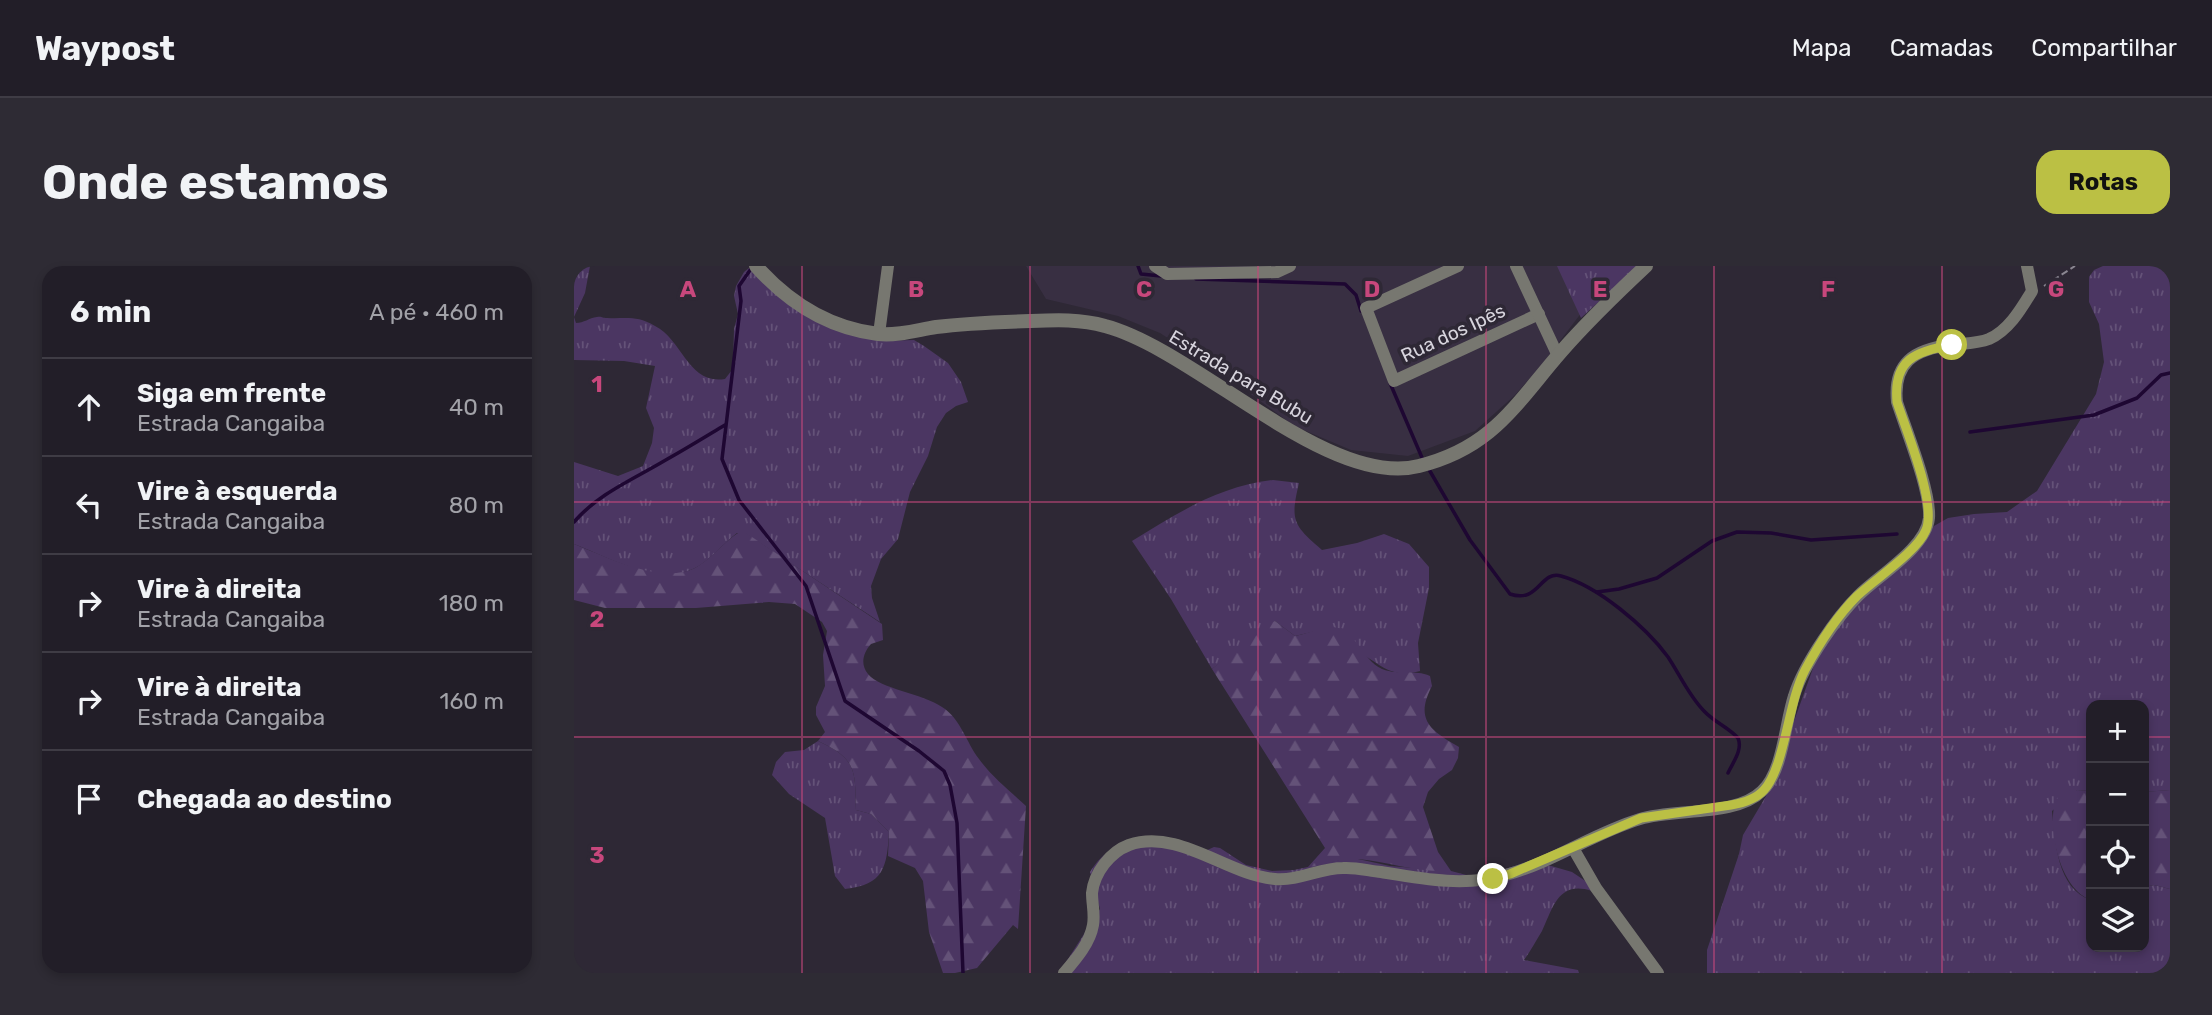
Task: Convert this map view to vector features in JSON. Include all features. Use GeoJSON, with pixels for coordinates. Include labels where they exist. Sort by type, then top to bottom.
{"type":"FeatureCollection","features":[{"type":"Feature","properties":{"kind":"street","name":"Estrada para Bubu"},"geometry":{"type":"LineString","coordinates":[[756,266],[802,308],[840,325],[879,334],[1003,321],[1066,320],[1105,326],[1144,341],[1345,459],[1382,468],[1415,467],[1440,460],[1485,437],[1521,402],[1589,321],[1646,266]]}},
{"type":"Feature","properties":{"kind":"street"},"geometry":{"type":"LineString","coordinates":[[879,334],[888,266]]}},
{"type":"Feature","properties":{"kind":"street"},"geometry":{"type":"LineString","coordinates":[[1154,266],[1167,274],[1277,272],[1290,266]]}},
{"type":"Feature","properties":{"kind":"street","name":"Rua dos Ipês"},"geometry":{"type":"LineString","coordinates":[[1458,266],[1366,308],[1394,381],[1539,314]]}},
{"type":"Feature","properties":{"kind":"street"},"geometry":{"type":"LineString","coordinates":[[1517,266],[1558,356]]}},
{"type":"Feature","properties":{"kind":"street"},"geometry":{"type":"LineString","coordinates":[[1064,973],[1089,937],[1093,925],[1093,888],[1098,874],[1111,857],[1131,845],[1158,842],[1179,846],[1274,879],[1303,877],[1346,867],[1461,882],[1510,874],[1641,818],[1731,805],[1744,802],[1764,790],[1777,763],[1794,696],[1814,654],[1836,621],[1856,598],[1912,549],[1926,530],[1928,506],[1897,402],[1896,386],[1901,369],[1925,349],[1974,344],[1990,339],[2003,330],[2019,313],[2032,291],[2027,266]]}},
{"type":"Feature","properties":{"kind":"street"},"geometry":{"type":"LineString","coordinates":[[1573,848],[1596,888],[1658,973]]}},
{"type":"Feature","properties":{"kind":"path"},"geometry":{"type":"LineString","coordinates":[[2032,291],[2075,266]]}},
{"type":"Feature","properties":{"kind":"shaded area"},"geometry":{"type":"Polygon","coordinates":[[[1026,266],[1566,266],[1585,308],[1515,395],[1475,431],[1408,456],[1351,450],[1294,426],[1226,376],[1160,333],[1118,316],[1046,299],[1026,266]]]}},
{"type":"Feature","properties":{"kind":"green space"},"geometry":{"type":"Polygon","coordinates":[[[574,266],[590,266],[585,293],[574,317],[574,266]]]}},
{"type":"Feature","properties":{"kind":"green space"},"geometry":{"type":"Polygon","coordinates":[[[1557,266],[1638,266],[1581,318],[1557,266]]]}},
{"type":"Feature","properties":{"kind":"green space"},"geometry":{"type":"Polygon","coordinates":[[[2103,266],[2170,266],[2170,790],[2149,792],[2149,700],[2086,700],[2086,791],[2077,790],[2052,811],[2060,863],[2071,886],[2086,897],[2086,952],[2149,952],[2149,886],[2170,889],[2170,973],[1707,973],[1707,950],[1743,835],[1769,791],[1817,657],[1850,611],[1923,542],[1934,526],[1948,518],[2007,512],[2037,491],[2096,394],[2104,362],[2099,324],[2089,302],[2089,277],[2094,270],[2103,266]]]}},
{"type":"Feature","properties":{"kind":"green space"},"geometry":{"type":"Polygon","coordinates":[[[749,268],[790,304],[870,339],[914,340],[948,363],[961,382],[968,402],[946,413],[937,427],[928,456],[910,492],[898,539],[881,559],[871,586],[880,622],[745,533],[737,533],[706,561],[681,573],[665,574],[634,568],[574,544],[574,462],[618,476],[643,466],[652,443],[654,428],[646,408],[655,366],[624,361],[574,360],[574,317],[576,323],[600,317],[642,320],[665,333],[702,375],[725,379],[733,364],[734,329],[738,314],[734,296],[736,286],[749,268]]]}},
{"type":"Feature","properties":{"kind":"green space"},"geometry":{"type":"Polygon","coordinates":[[[1273,480],[1299,483],[1295,506],[1296,521],[1322,550],[1384,534],[1409,544],[1429,567],[1429,588],[1418,643],[1420,671],[1403,673],[1390,670],[1320,630],[1295,636],[1275,621],[1212,669],[1171,599],[1132,541],[1182,511],[1216,495],[1253,483],[1273,480]]]}},
{"type":"Feature","properties":{"kind":"green space"},"geometry":{"type":"Polygon","coordinates":[[[738,533],[746,533],[882,624],[883,640],[871,644],[864,655],[863,662],[868,674],[882,684],[934,702],[949,712],[984,766],[1026,806],[1018,929],[1013,925],[977,968],[943,973],[929,932],[923,881],[915,868],[888,856],[889,832],[871,814],[856,810],[854,775],[847,760],[831,747],[818,741],[825,732],[816,715],[816,707],[825,686],[823,655],[827,631],[822,622],[795,604],[769,602],[696,608],[605,608],[574,600],[574,544],[634,567],[666,573],[681,572],[700,565],[738,533]]]}},
{"type":"Feature","properties":{"kind":"green space"},"geometry":{"type":"Polygon","coordinates":[[[1275,621],[1295,636],[1328,627],[1341,629],[1382,669],[1430,676],[1432,686],[1427,698],[1425,716],[1433,730],[1459,747],[1458,758],[1452,770],[1439,779],[1428,792],[1423,807],[1438,852],[1451,871],[1358,859],[1308,867],[1325,848],[1212,669],[1264,625],[1275,621]]]}},
{"type":"Feature","properties":{"kind":"green space"},"geometry":{"type":"Polygon","coordinates":[[[818,741],[840,754],[851,767],[856,810],[871,814],[889,832],[887,855],[881,872],[876,878],[858,887],[845,889],[835,876],[825,818],[789,794],[772,775],[776,762],[785,752],[804,750],[818,741]]]}},
{"type":"Feature","properties":{"kind":"green space"},"geometry":{"type":"Polygon","coordinates":[[[2077,790],[2086,791],[2086,897],[2071,884],[2058,856],[2053,825],[2056,799],[2077,790]]]}},
{"type":"Feature","properties":{"kind":"green space"},"geometry":{"type":"Polygon","coordinates":[[[2170,790],[2170,889],[2149,886],[2149,792],[2170,790]]]}},
{"type":"Feature","properties":{"kind":"green space"},"geometry":{"type":"Polygon","coordinates":[[[1139,844],[1203,852],[1214,847],[1220,848],[1246,865],[1272,871],[1358,859],[1390,866],[1451,871],[1474,877],[1534,861],[1572,872],[1587,882],[1592,891],[1571,889],[1558,898],[1524,960],[1578,970],[1579,973],[1059,973],[1100,909],[1090,872],[1110,851],[1139,844]]]}},
{"type":"Feature","properties":{"kind":"waterway"},"geometry":{"type":"LineString","coordinates":[[753,266],[739,286],[741,301],[722,459],[739,500],[806,586],[845,701],[944,771],[950,785],[957,823],[963,973]]}},
{"type":"Feature","properties":{"kind":"waterway"},"geometry":{"type":"LineString","coordinates":[[1138,266],[1141,274],[1161,276]]}},
{"type":"Feature","properties":{"kind":"waterway"},"geometry":{"type":"LineString","coordinates":[[1196,279],[1345,284],[1356,295],[1361,311]]}},
{"type":"Feature","properties":{"kind":"waterway"},"geometry":{"type":"LineString","coordinates":[[1970,432],[2094,415],[2137,398],[2161,375],[2170,373]]}},
{"type":"Feature","properties":{"kind":"waterway"},"geometry":{"type":"LineString","coordinates":[[1390,383],[1423,460]]}},
{"type":"Feature","properties":{"kind":"waterway"},"geometry":{"type":"LineString","coordinates":[[574,522],[605,495],[725,425]]}},
{"type":"Feature","properties":{"kind":"waterway"},"geometry":{"type":"LineString","coordinates":[[1427,466],[1470,540],[1510,594],[1527,595],[1548,578],[1561,576],[1605,598],[1659,645],[1699,705],[1738,738],[1738,751],[1728,773]]}},
{"type":"Feature","properties":{"kind":"waterway"},"geometry":{"type":"LineString","coordinates":[[1597,592],[1657,578],[1712,541],[1737,532],[1771,533],[1811,540],[1897,534]]}},
{"type":"Feature","properties":{"kind":"route"},"geometry":{"type":"LineString","coordinates":[[1493,879],[1641,818],[1731,805],[1755,797],[1764,790],[1777,763],[1794,696],[1814,654],[1836,621],[1856,598],[1912,549],[1926,530],[1928,506],[1897,402],[1896,386],[1901,369],[1909,360],[1925,349],[1952,345]]}}]}
